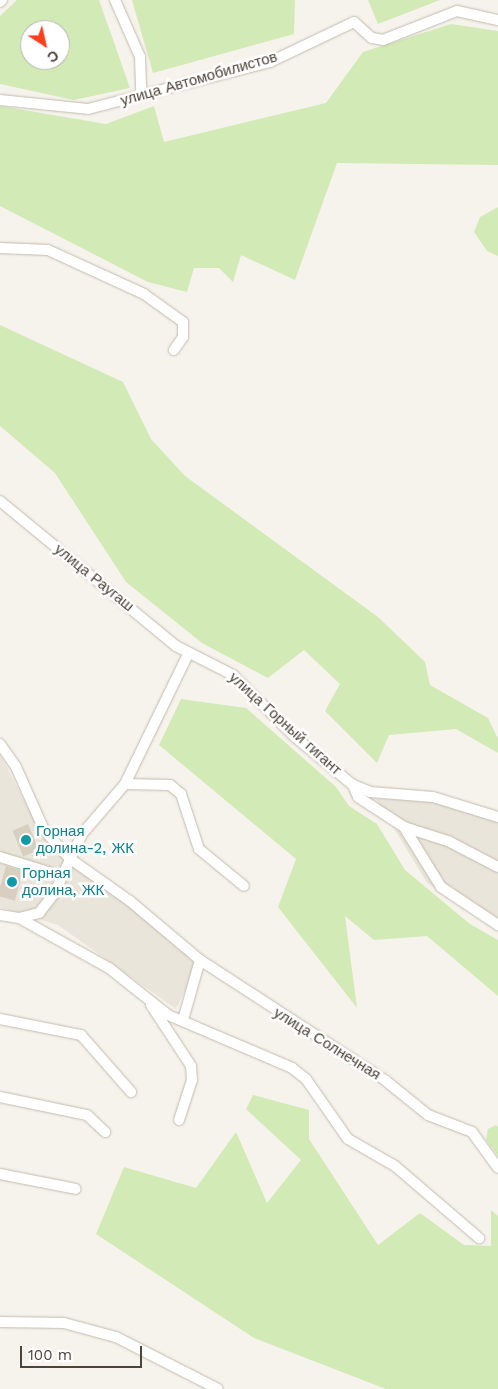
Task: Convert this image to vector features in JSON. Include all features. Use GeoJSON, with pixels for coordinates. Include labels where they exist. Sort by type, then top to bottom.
{"type":"FeatureCollection","features":[{"type":"Feature","properties":{"kind":"street"},"geometry":{"type":"LineString","coordinates":[[115,0],[140,57],[141,93]]}},
{"type":"Feature","properties":{"kind":"street","name":"улица Автомобилистов"},"geometry":{"type":"LineString","coordinates":[[0,100],[88,109],[141,93],[270,62],[354,22],[372,38],[383,40],[457,11],[498,20]]}},
{"type":"Feature","properties":{"kind":"street"},"geometry":{"type":"LineString","coordinates":[[0,248],[48,250],[144,294],[183,322],[183,337],[174,350]]}},
{"type":"Feature","properties":{"kind":"street","name":"улица Раугаш"},"geometry":{"type":"LineString","coordinates":[[0,502],[188,654]]}},
{"type":"Feature","properties":{"kind":"street"},"geometry":{"type":"LineString","coordinates":[[20,918],[39,913],[61,876],[68,858],[82,834],[124,784],[188,654]]}},
{"type":"Feature","properties":{"kind":"street","name":"улица Горный гигант"},"geometry":{"type":"LineString","coordinates":[[188,654],[233,675],[295,737],[353,785]]}},
{"type":"Feature","properties":{"kind":"street","name":"улица Солнечная"},"geometry":{"type":"LineString","coordinates":[[0,744],[16,768],[44,830],[68,858],[130,901],[200,960],[386,1081],[428,1115],[472,1132],[498,1168]]}},
{"type":"Feature","properties":{"kind":"street"},"geometry":{"type":"LineString","coordinates":[[124,784],[170,785],[181,794],[199,849],[244,886]]}},
{"type":"Feature","properties":{"kind":"street"},"geometry":{"type":"LineString","coordinates":[[353,785],[370,792],[434,796],[498,817]]}},
{"type":"Feature","properties":{"kind":"street"},"geometry":{"type":"LineString","coordinates":[[353,785],[358,797],[404,827],[448,841],[498,867]]}},
{"type":"Feature","properties":{"kind":"street"},"geometry":{"type":"LineString","coordinates":[[404,827],[441,886],[498,925]]}},
{"type":"Feature","properties":{"kind":"street"},"geometry":{"type":"LineString","coordinates":[[0,857],[61,876]]}},
{"type":"Feature","properties":{"kind":"street"},"geometry":{"type":"LineString","coordinates":[[0,915],[20,918],[109,968],[148,999],[182,1020],[292,1068],[306,1080],[348,1139],[401,1171],[479,1238]]}},
{"type":"Feature","properties":{"kind":"street"},"geometry":{"type":"LineString","coordinates":[[182,1020],[200,960]]}},
{"type":"Feature","properties":{"kind":"street"},"geometry":{"type":"LineString","coordinates":[[148,999],[191,1066],[192,1080],[180,1120]]}},
{"type":"Feature","properties":{"kind":"street"},"geometry":{"type":"LineString","coordinates":[[0,1019],[81,1035],[131,1092]]}},
{"type":"Feature","properties":{"kind":"street"},"geometry":{"type":"LineString","coordinates":[[0,1097],[87,1115],[105,1132]]}},
{"type":"Feature","properties":{"kind":"street"},"geometry":{"type":"LineString","coordinates":[[0,1174],[76,1189]]}},
{"type":"Feature","properties":{"kind":"street"},"geometry":{"type":"LineString","coordinates":[[0,1322],[64,1322],[116,1337],[218,1389]]}},
{"type":"Feature","properties":{"kind":"shaded area","name":"Горная долина, ЖК"},"geometry":{"type":"Polygon","coordinates":[[[0,754],[41,833],[200,960],[176,1009],[58,925],[0,907],[0,754]]]}},
{"type":"Feature","properties":{"kind":"shaded area"},"geometry":{"type":"Polygon","coordinates":[[[376,799],[445,800],[498,814],[498,926],[427,883],[376,799]]]}},
{"type":"Feature","properties":{"kind":"green space"},"geometry":{"type":"Polygon","coordinates":[[[17,0],[99,0],[130,88],[74,100],[0,84],[0,16],[17,0]]]}},
{"type":"Feature","properties":{"kind":"green space"},"geometry":{"type":"Polygon","coordinates":[[[132,0],[295,0],[294,34],[153,73],[132,0]]]}},
{"type":"Feature","properties":{"kind":"green space"},"geometry":{"type":"Polygon","coordinates":[[[368,0],[440,0],[378,24],[368,0]]]}},
{"type":"Feature","properties":{"kind":"green space"},"geometry":{"type":"Polygon","coordinates":[[[451,24],[498,31],[498,165],[337,163],[295,280],[241,255],[233,282],[219,268],[194,268],[187,292],[148,282],[0,206],[0,106],[106,124],[154,106],[164,142],[326,103],[363,52],[451,24]]]}},
{"type":"Feature","properties":{"kind":"green space"},"geometry":{"type":"Polygon","coordinates":[[[498,207],[498,256],[487,251],[474,232],[480,217],[498,207]]]}},
{"type":"Feature","properties":{"kind":"green space"},"geometry":{"type":"Polygon","coordinates":[[[0,325],[123,382],[151,439],[185,476],[378,617],[425,662],[430,685],[488,718],[498,739],[498,753],[456,729],[389,735],[377,763],[325,711],[340,684],[304,650],[268,678],[202,643],[126,582],[55,473],[0,426],[0,325]]]}},
{"type":"Feature","properties":{"kind":"green space"},"geometry":{"type":"Polygon","coordinates":[[[181,699],[246,708],[336,787],[349,806],[377,824],[405,870],[470,924],[498,940],[498,996],[427,936],[374,940],[345,916],[357,1008],[278,907],[296,859],[159,745],[181,699]]]}},
{"type":"Feature","properties":{"kind":"green space"},"geometry":{"type":"Polygon","coordinates":[[[253,1095],[309,1110],[309,1139],[378,1245],[420,1213],[464,1245],[491,1246],[491,1210],[498,1216],[498,1389],[386,1389],[254,1338],[96,1234],[124,1167],[196,1188],[236,1132],[267,1203],[301,1160],[246,1109],[253,1095]]]}},
{"type":"Feature","properties":{"kind":"green space"},"geometry":{"type":"Polygon","coordinates":[[[496,1125],[498,1127],[498,1156],[486,1140],[488,1129],[496,1125]]]}},
{"type":"Feature","properties":{"kind":"building","name":"Горная долина-2, ЖК"},"geometry":{"type":"Polygon","coordinates":[[[28,824],[39,850],[23,856],[12,831],[28,824]]]}},
{"type":"Feature","properties":{"kind":"building","name":"Горная долина, ЖК"},"geometry":{"type":"Polygon","coordinates":[[[6,866],[23,871],[15,901],[0,897],[0,887],[6,866]]]}},
{"type":"Feature","properties":{"kind":"place","name":"Горная долина-2, ЖК"},"geometry":{"type":"Point","coordinates":[26,840]}},
{"type":"Feature","properties":{"kind":"place","name":"Горная долина, ЖК"},"geometry":{"type":"Point","coordinates":[12,882]}}]}
